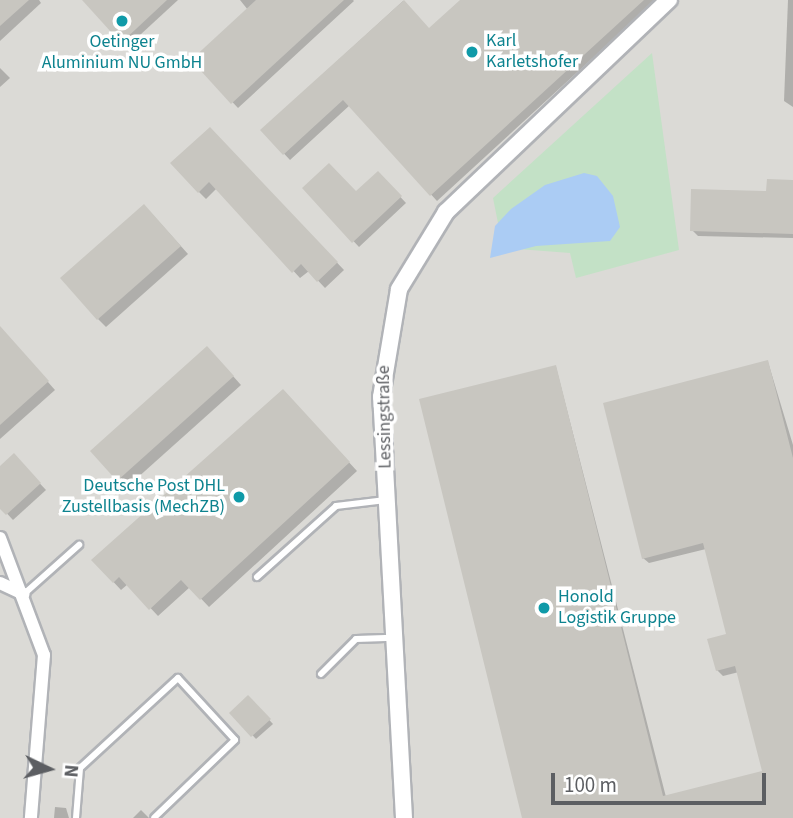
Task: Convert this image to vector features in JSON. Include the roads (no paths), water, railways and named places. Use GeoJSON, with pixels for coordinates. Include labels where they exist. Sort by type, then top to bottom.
{"type":"FeatureCollection","features":[{"type":"Feature","properties":{"kind":"street","name":"Lessingstraße"},"geometry":{"type":"LineString","coordinates":[[404,818],[398,638],[388,500],[385,347],[411,263],[475,182],[669,0]]}},
{"type":"Feature","properties":{"kind":"street"},"geometry":{"type":"LineString","coordinates":[[0,538],[24,594],[44,654],[31,818]]}},
{"type":"Feature","properties":{"kind":"street"},"geometry":{"type":"LineString","coordinates":[[0,583],[24,594]]}},
{"type":"Feature","properties":{"kind":"lane"},"geometry":{"type":"LineString","coordinates":[[257,577],[336,506],[388,500]]}},
{"type":"Feature","properties":{"kind":"lane"},"geometry":{"type":"LineString","coordinates":[[24,594],[79,545]]}},
{"type":"Feature","properties":{"kind":"lane"},"geometry":{"type":"LineString","coordinates":[[321,674],[356,639],[398,638]]}},
{"type":"Feature","properties":{"kind":"lane"},"geometry":{"type":"LineString","coordinates":[[76,818],[80,768],[178,678],[235,740],[154,818]]}},
{"type":"Feature","properties":{"kind":"water"},"geometry":{"type":"Polygon","coordinates":[[[584,173],[597,176],[613,196],[620,227],[610,241],[536,246],[490,258],[495,226],[511,209],[545,185],[584,173]]]}},
{"type":"Feature","properties":{"kind":"place","name":"Oetinger Aluminium NU GmbH"},"geometry":{"type":"Point","coordinates":[122,21]}},
{"type":"Feature","properties":{"kind":"place","name":"Karl Karletshofer"},"geometry":{"type":"Point","coordinates":[472,52]}},
{"type":"Feature","properties":{"kind":"place","name":"Deutsche Post DHL Zustellbasis (MechZB)"},"geometry":{"type":"Point","coordinates":[239,497]}},
{"type":"Feature","properties":{"kind":"place","name":"Honold Logistik Gruppe"},"geometry":{"type":"Point","coordinates":[544,608]}}]}
